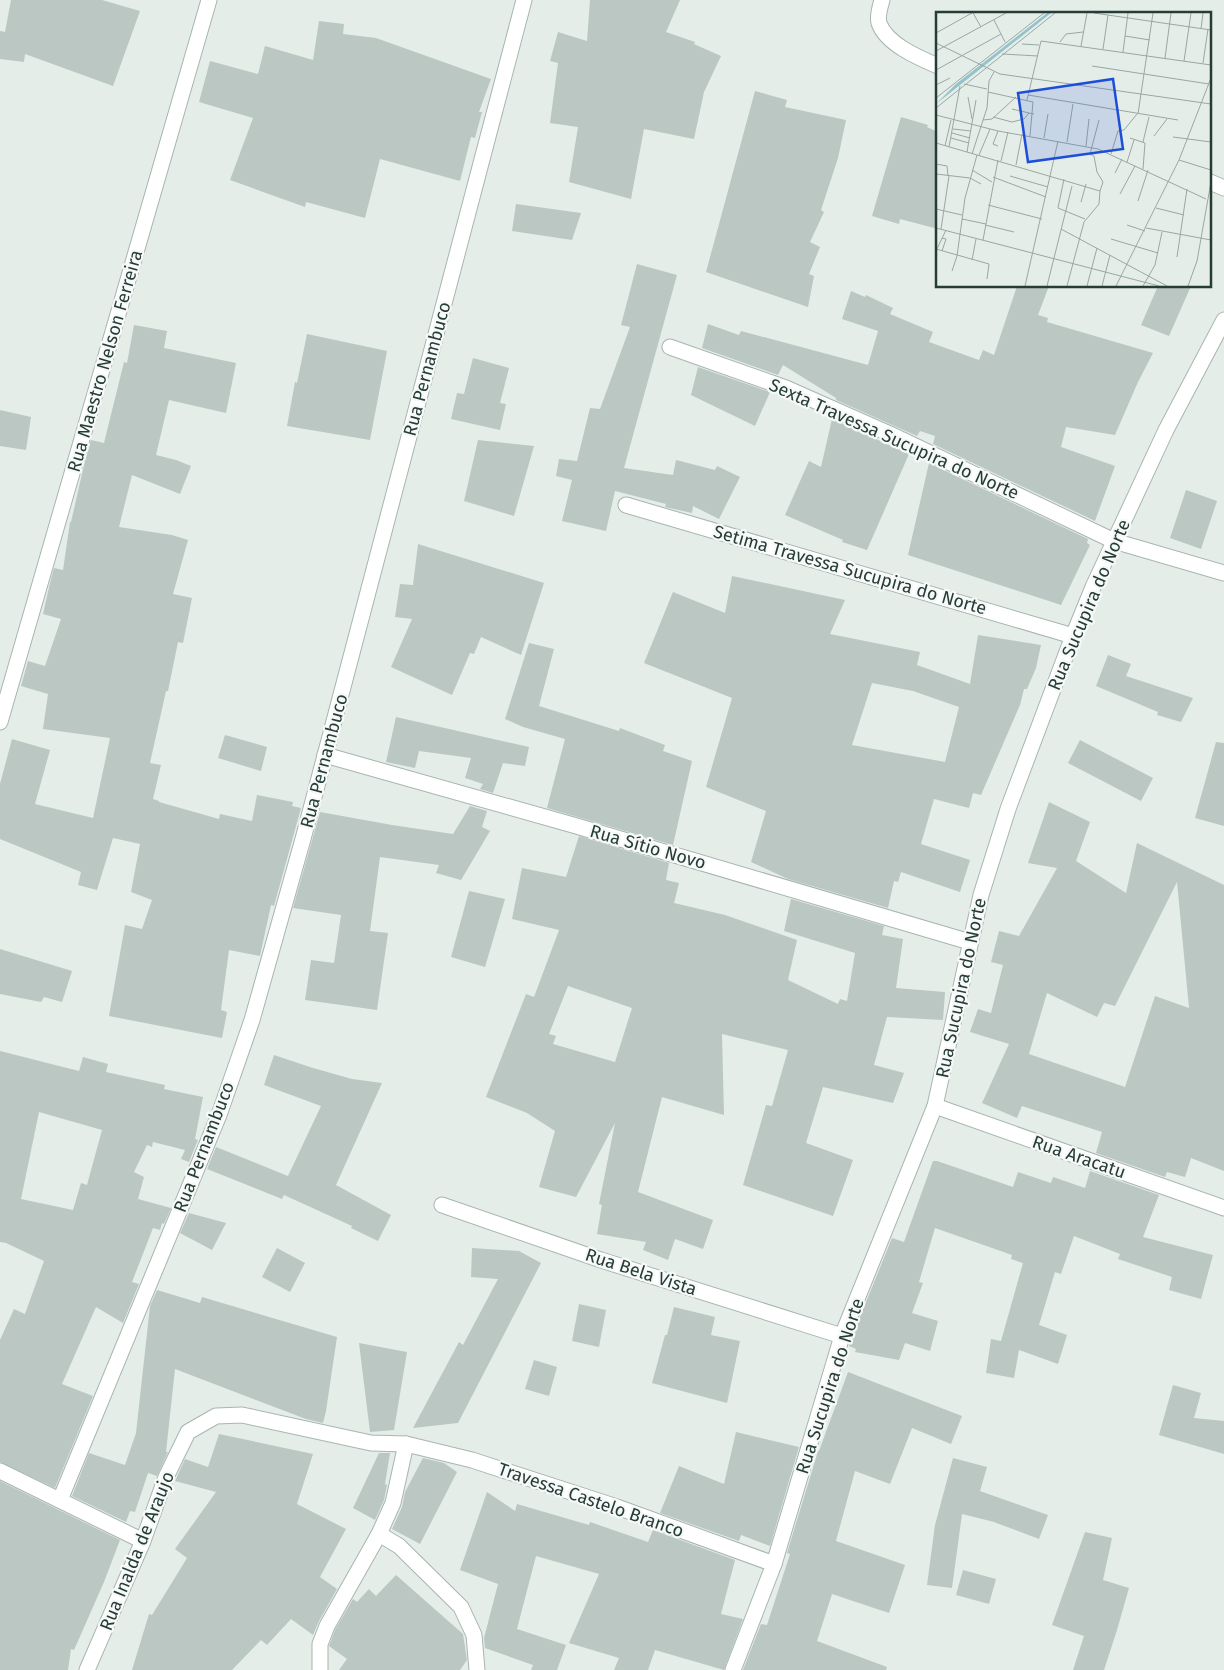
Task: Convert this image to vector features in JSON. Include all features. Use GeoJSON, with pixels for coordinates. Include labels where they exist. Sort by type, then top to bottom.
{"type":"FeatureCollection","features":[{"type":"Feature","properties":{"kind":"street","name":"Rua Maestro Nelson Ferreira"},"geometry":{"type":"LineString","coordinates":[[0,722],[210,0]]}},
{"type":"Feature","properties":{"kind":"street","name":"Rua Pernambuco"},"geometry":{"type":"LineString","coordinates":[[60,1500],[219,1115],[252,1020],[300,849],[524,0]]}},
{"type":"Feature","properties":{"kind":"street"},"geometry":{"type":"LineString","coordinates":[[882,0],[878,22],[883,31],[898,46],[936,65]]}},
{"type":"Feature","properties":{"kind":"street"},"geometry":{"type":"LineString","coordinates":[[1212,183],[1224,188]]}},
{"type":"Feature","properties":{"kind":"street","name":"Rua Sucupira do Norte"},"geometry":{"type":"LineString","coordinates":[[734,1670],[774,1564],[842,1336],[935,1106],[981,895],[1008,809],[1073,636],[1114,541],[1166,430],[1224,320]]}},
{"type":"Feature","properties":{"kind":"street","name":"Sexta Travessa Sucupira do Norte"},"geometry":{"type":"LineString","coordinates":[[670,347],[786,388],[890,434],[1114,541],[1224,573]]}},
{"type":"Feature","properties":{"kind":"street","name":"Setima Travessa Sucupira do Norte"},"geometry":{"type":"LineString","coordinates":[[626,505],[1073,636]]}},
{"type":"Feature","properties":{"kind":"street","name":"Rua Sítio Novo"},"geometry":{"type":"LineString","coordinates":[[325,755],[583,828],[970,942]]}},
{"type":"Feature","properties":{"kind":"street","name":"Rua Aracatu"},"geometry":{"type":"LineString","coordinates":[[935,1106],[1224,1208]]}},
{"type":"Feature","properties":{"kind":"street","name":"Rua Bela Vista"},"geometry":{"type":"LineString","coordinates":[[442,1205],[600,1260],[842,1336]]}},
{"type":"Feature","properties":{"kind":"street","name":"Travessa Castelo Branco"},"geometry":{"type":"LineString","coordinates":[[188,1432],[216,1416],[242,1415],[371,1443],[406,1444],[472,1460],[617,1507],[774,1564]]}},
{"type":"Feature","properties":{"kind":"street","name":"Rua Inalda de Araujo"},"geometry":{"type":"LineString","coordinates":[[87,1670],[144,1541],[166,1476],[188,1432]]}},
{"type":"Feature","properties":{"kind":"street"},"geometry":{"type":"LineString","coordinates":[[320,1670],[320,1644],[327,1626],[379,1534],[393,1503],[406,1444]]}},
{"type":"Feature","properties":{"kind":"street"},"geometry":{"type":"LineString","coordinates":[[0,1471],[144,1541]]}},
{"type":"Feature","properties":{"kind":"street"},"geometry":{"type":"LineString","coordinates":[[379,1534],[399,1546],[461,1607],[474,1635],[477,1670]]}},
{"type":"Feature","properties":{"kind":"building"},"geometry":{"type":"Polygon","coordinates":[[[11,0],[102,0],[140,11],[113,86],[25,54],[24,62],[0,59],[0,31],[5,32],[11,0]]]}},
{"type":"Feature","properties":{"kind":"building"},"geometry":{"type":"Polygon","coordinates":[[[590,0],[680,0],[666,32],[695,42],[694,44],[721,56],[704,92],[694,139],[644,129],[631,199],[569,182],[578,127],[550,123],[558,63],[550,61],[558,32],[587,41],[590,0]]]}},
{"type":"Feature","properties":{"kind":"building"},"geometry":{"type":"Polygon","coordinates":[[[319,21],[344,24],[343,34],[376,38],[491,79],[479,112],[482,112],[475,138],[471,137],[460,181],[380,159],[365,218],[306,202],[305,207],[230,180],[253,118],[199,102],[210,61],[258,74],[265,46],[313,60],[319,21]]]}},
{"type":"Feature","properties":{"kind":"building"},"geometry":{"type":"Polygon","coordinates":[[[755,91],[787,100],[785,107],[846,120],[838,158],[821,210],[824,212],[810,242],[820,247],[809,274],[814,276],[808,307],[706,272],[755,91]]]}},
{"type":"Feature","properties":{"kind":"building"},"geometry":{"type":"Polygon","coordinates":[[[901,117],[928,125],[927,127],[936,131],[936,228],[900,219],[899,224],[872,216],[901,117]]]}},
{"type":"Feature","properties":{"kind":"building"},"geometry":{"type":"Polygon","coordinates":[[[516,204],[581,213],[572,240],[512,231],[516,204]]]}},
{"type":"Feature","properties":{"kind":"building"},"geometry":{"type":"Polygon","coordinates":[[[637,264],[677,275],[624,468],[673,475],[676,460],[715,470],[717,466],[740,477],[719,519],[693,506],[692,513],[665,507],[666,504],[615,491],[606,531],[562,521],[572,480],[556,476],[559,459],[577,461],[590,408],[600,409],[630,327],[621,325],[637,264]]]}},
{"type":"Feature","properties":{"kind":"building"},"geometry":{"type":"Polygon","coordinates":[[[1016,288],[1048,288],[1038,315],[1048,318],[1047,322],[1153,353],[1115,435],[1066,427],[1061,447],[1115,466],[1095,521],[933,444],[935,436],[920,431],[917,436],[836,400],[836,398],[783,365],[778,375],[702,348],[708,324],[739,335],[741,331],[868,365],[878,331],[842,319],[851,291],[865,297],[866,295],[893,308],[890,314],[933,332],[929,342],[979,360],[983,350],[994,355],[1016,288]]]}},
{"type":"Feature","properties":{"kind":"building"},"geometry":{"type":"Polygon","coordinates":[[[1157,288],[1190,288],[1169,336],[1141,325],[1157,288]]]}},
{"type":"Feature","properties":{"kind":"building"},"geometry":{"type":"Polygon","coordinates":[[[134,325],[167,331],[164,348],[236,363],[226,413],[169,400],[156,455],[191,466],[180,494],[132,475],[119,527],[172,535],[188,540],[173,594],[192,598],[183,643],[178,642],[150,763],[161,765],[153,799],[219,819],[220,814],[252,821],[257,795],[293,802],[292,806],[301,808],[274,906],[271,905],[260,956],[229,950],[221,1010],[227,1012],[222,1038],[109,1016],[125,925],[142,929],[152,900],[131,892],[140,844],[113,838],[97,890],[78,885],[81,872],[0,839],[0,784],[12,739],[50,750],[35,804],[93,818],[110,738],[43,729],[48,694],[21,686],[28,661],[45,666],[61,619],[43,614],[50,583],[54,568],[63,570],[70,522],[91,440],[104,443],[124,362],[127,363],[134,325]]]}},
{"type":"Feature","properties":{"kind":"building"},"geometry":{"type":"Polygon","coordinates":[[[307,334],[387,351],[370,440],[287,426],[295,382],[297,383],[307,334]]]}},
{"type":"Feature","properties":{"kind":"building"},"geometry":{"type":"Polygon","coordinates":[[[473,358],[509,368],[500,403],[506,404],[500,430],[451,419],[457,393],[464,394],[473,358]]]}},
{"type":"Feature","properties":{"kind":"building"},"geometry":{"type":"Polygon","coordinates":[[[698,367],[770,392],[755,426],[691,395],[698,367]]]}},
{"type":"Feature","properties":{"kind":"building"},"geometry":{"type":"Polygon","coordinates":[[[0,410],[31,417],[26,450],[0,446],[0,410]]]}},
{"type":"Feature","properties":{"kind":"building"},"geometry":{"type":"Polygon","coordinates":[[[832,419],[909,454],[867,550],[842,542],[843,540],[785,515],[809,461],[821,467],[832,419]]]}},
{"type":"Feature","properties":{"kind":"building"},"geometry":{"type":"Polygon","coordinates":[[[478,440],[534,446],[514,516],[464,501],[478,440]]]}},
{"type":"Feature","properties":{"kind":"building"},"geometry":{"type":"Polygon","coordinates":[[[929,463],[1088,539],[1087,543],[1090,545],[1061,605],[908,555],[929,463]]]}},
{"type":"Feature","properties":{"kind":"building"},"geometry":{"type":"Polygon","coordinates":[[[1186,490],[1217,501],[1201,549],[1170,538],[1186,490]]]}},
{"type":"Feature","properties":{"kind":"building"},"geometry":{"type":"Polygon","coordinates":[[[418,544],[544,583],[521,655],[481,637],[474,654],[470,653],[452,695],[391,667],[412,619],[395,617],[400,584],[413,585],[418,544]]]}},
{"type":"Feature","properties":{"kind":"building"},"geometry":{"type":"Polygon","coordinates":[[[732,576],[845,600],[830,634],[920,652],[917,665],[970,684],[978,635],[1041,645],[1036,668],[1027,689],[1024,689],[1020,705],[981,795],[973,793],[969,808],[934,799],[921,844],[970,860],[960,892],[901,872],[898,882],[894,881],[888,908],[788,879],[751,862],[766,811],[706,787],[732,698],[644,663],[673,592],[725,613],[732,576]],[[872,683],[852,745],[945,762],[959,707],[913,691],[872,683]]]}},
{"type":"Feature","properties":{"kind":"building"},"geometry":{"type":"Polygon","coordinates":[[[529,643],[554,649],[539,706],[619,731],[620,728],[665,745],[663,751],[692,761],[673,845],[547,808],[565,739],[523,727],[505,719],[529,643]]]}},
{"type":"Feature","properties":{"kind":"building"},"geometry":{"type":"Polygon","coordinates":[[[1108,655],[1131,664],[1126,676],[1193,698],[1181,722],[1157,715],[1158,712],[1096,686],[1108,655]]]}},
{"type":"Feature","properties":{"kind":"building"},"geometry":{"type":"Polygon","coordinates":[[[396,717],[529,747],[525,766],[503,763],[493,793],[480,789],[483,784],[465,778],[471,758],[419,751],[415,768],[386,762],[396,717]]]}},
{"type":"Feature","properties":{"kind":"building"},"geometry":{"type":"Polygon","coordinates":[[[225,735],[267,747],[261,771],[218,758],[225,735]]]}},
{"type":"Feature","properties":{"kind":"building"},"geometry":{"type":"Polygon","coordinates":[[[1080,740],[1153,778],[1141,801],[1068,763],[1080,740]]]}},
{"type":"Feature","properties":{"kind":"building"},"geometry":{"type":"Polygon","coordinates":[[[1216,742],[1224,743],[1224,826],[1195,818],[1216,742]]]}},
{"type":"Feature","properties":{"kind":"building"},"geometry":{"type":"Polygon","coordinates":[[[1049,802],[1090,822],[1076,861],[1126,893],[1137,843],[1224,885],[1224,1171],[1191,1158],[1185,1177],[1167,1172],[1165,1177],[1096,1153],[1102,1132],[1022,1106],[1017,1118],[982,1103],[1009,1044],[970,1032],[978,1009],[991,1013],[1003,965],[991,962],[999,931],[1019,936],[1057,868],[1028,863],[1049,802]],[[1177,882],[1115,1006],[1104,1003],[1097,1017],[1047,993],[1029,1054],[1125,1087],[1155,996],[1189,1008],[1177,882]]]}},
{"type":"Feature","properties":{"kind":"building"},"geometry":{"type":"Polygon","coordinates":[[[470,806],[487,811],[482,827],[490,831],[461,880],[436,873],[439,865],[380,857],[370,931],[388,933],[377,1010],[305,1000],[311,960],[334,963],[341,915],[293,908],[320,812],[453,834],[470,806]]]}},
{"type":"Feature","properties":{"kind":"building"},"geometry":{"type":"Polygon","coordinates":[[[579,836],[669,863],[666,880],[679,883],[674,903],[725,915],[797,940],[788,980],[838,1004],[840,999],[847,1001],[855,953],[784,931],[791,899],[884,926],[882,935],[903,939],[896,988],[945,992],[943,1020],[887,1017],[874,1065],[904,1073],[893,1103],[823,1087],[806,1143],[853,1160],[833,1216],[743,1185],[766,1105],[772,1106],[788,1050],[722,1034],[724,1115],[662,1097],[638,1192],[713,1220],[703,1249],[675,1239],[668,1260],[643,1250],[646,1242],[597,1234],[602,1205],[599,1204],[615,1123],[576,1197],[539,1187],[555,1131],[527,1113],[486,1097],[526,994],[534,997],[559,930],[512,919],[522,868],[566,877],[579,836]],[[568,986],[549,1034],[556,1036],[553,1044],[615,1062],[632,1008],[568,986]]]}},
{"type":"Feature","properties":{"kind":"building"},"geometry":{"type":"Polygon","coordinates":[[[469,891],[505,899],[485,967],[451,957],[469,891]]]}},
{"type":"Feature","properties":{"kind":"building"},"geometry":{"type":"Polygon","coordinates":[[[0,949],[72,971],[62,1002],[44,997],[41,1002],[0,994],[0,949]]]}},
{"type":"Feature","properties":{"kind":"building"},"geometry":{"type":"Polygon","coordinates":[[[0,1051],[79,1071],[83,1057],[108,1064],[106,1072],[165,1085],[164,1089],[203,1097],[195,1139],[198,1140],[189,1162],[181,1159],[185,1150],[153,1142],[152,1147],[147,1145],[134,1172],[144,1177],[138,1199],[171,1208],[160,1230],[153,1228],[132,1282],[139,1284],[123,1323],[96,1307],[62,1384],[93,1396],[55,1488],[0,1462],[0,1340],[14,1309],[25,1314],[44,1261],[0,1242],[0,1051]],[[39,1112],[21,1199],[73,1210],[81,1183],[87,1185],[102,1130],[39,1112]]]}},
{"type":"Feature","properties":{"kind":"building"},"geometry":{"type":"Polygon","coordinates":[[[274,1055],[352,1079],[382,1083],[336,1185],[391,1215],[378,1241],[351,1228],[352,1226],[284,1195],[282,1199],[207,1169],[216,1147],[288,1176],[321,1106],[264,1085],[274,1055]]]}},
{"type":"Feature","properties":{"kind":"building"},"geometry":{"type":"Polygon","coordinates":[[[933,1161],[1013,1187],[1018,1172],[1051,1183],[1053,1177],[1085,1188],[1090,1171],[1159,1195],[1143,1237],[1213,1255],[1201,1299],[1169,1290],[1172,1277],[1118,1259],[1120,1254],[1074,1236],[1061,1274],[1055,1272],[1039,1325],[1067,1335],[1058,1364],[1019,1350],[1014,1378],[986,1373],[991,1339],[1001,1341],[1023,1263],[1011,1259],[1012,1255],[935,1228],[919,1282],[923,1283],[912,1313],[938,1321],[930,1351],[905,1343],[899,1360],[855,1352],[856,1349],[849,1346],[851,1339],[892,1238],[904,1242],[933,1161]]]}},
{"type":"Feature","properties":{"kind":"building"},"geometry":{"type":"Polygon","coordinates":[[[189,1213],[226,1223],[212,1250],[180,1233],[189,1213]]]}},
{"type":"Feature","properties":{"kind":"building"},"geometry":{"type":"Polygon","coordinates":[[[277,1248],[305,1263],[290,1292],[262,1277],[277,1248]]]}},
{"type":"Feature","properties":{"kind":"building"},"geometry":{"type":"Polygon","coordinates":[[[472,1248],[519,1251],[541,1263],[458,1423],[413,1428],[459,1342],[463,1345],[498,1279],[471,1277],[472,1248]]]}},
{"type":"Feature","properties":{"kind":"building"},"geometry":{"type":"Polygon","coordinates":[[[157,1290],[200,1303],[202,1297],[337,1337],[323,1423],[306,1419],[175,1369],[166,1452],[168,1452],[157,1476],[148,1473],[135,1512],[130,1511],[126,1522],[72,1496],[89,1453],[125,1465],[136,1433],[150,1306],[157,1290]]]}},
{"type":"Feature","properties":{"kind":"building"},"geometry":{"type":"Polygon","coordinates":[[[579,1304],[606,1310],[599,1347],[572,1341],[579,1304]]]}},
{"type":"Feature","properties":{"kind":"building"},"geometry":{"type":"Polygon","coordinates":[[[674,1307],[715,1317],[711,1335],[740,1341],[727,1403],[652,1383],[674,1307]]]}},
{"type":"Feature","properties":{"kind":"building"},"geometry":{"type":"Polygon","coordinates":[[[359,1343],[407,1352],[394,1430],[370,1432],[359,1343]]]}},
{"type":"Feature","properties":{"kind":"building"},"geometry":{"type":"Polygon","coordinates":[[[534,1360],[557,1367],[549,1396],[525,1389],[534,1360]]]}},
{"type":"Feature","properties":{"kind":"building"},"geometry":{"type":"Polygon","coordinates":[[[848,1372],[962,1416],[951,1444],[912,1428],[890,1484],[855,1471],[836,1541],[905,1565],[889,1613],[832,1594],[817,1641],[887,1667],[886,1670],[743,1670],[761,1624],[767,1625],[790,1554],[787,1553],[818,1451],[848,1372]]]}},
{"type":"Feature","properties":{"kind":"building"},"geometry":{"type":"Polygon","coordinates":[[[1173,1385],[1201,1393],[1194,1418],[1224,1421],[1224,1454],[1159,1435],[1173,1385]]]}},
{"type":"Feature","properties":{"kind":"building"},"geometry":{"type":"Polygon","coordinates":[[[736,1432],[799,1447],[770,1546],[741,1535],[739,1541],[660,1513],[679,1466],[724,1484],[736,1432]]]}},
{"type":"Feature","properties":{"kind":"building"},"geometry":{"type":"Polygon","coordinates":[[[219,1434],[313,1454],[297,1504],[346,1529],[320,1577],[337,1589],[313,1635],[291,1619],[267,1645],[261,1640],[232,1670],[132,1670],[149,1614],[152,1615],[187,1558],[175,1549],[216,1492],[175,1481],[185,1459],[208,1467],[219,1434]]]}},
{"type":"Feature","properties":{"kind":"building"},"geometry":{"type":"Polygon","coordinates":[[[379,1453],[390,1453],[384,1500],[375,1520],[353,1508],[379,1453]]]}},
{"type":"Feature","properties":{"kind":"building"},"geometry":{"type":"Polygon","coordinates":[[[423,1458],[444,1463],[457,1472],[420,1544],[392,1529],[402,1507],[405,1492],[423,1458]]]}},
{"type":"Feature","properties":{"kind":"building"},"geometry":{"type":"Polygon","coordinates":[[[953,1458],[987,1467],[980,1491],[1048,1515],[1039,1539],[994,1522],[962,1514],[952,1588],[927,1585],[935,1525],[953,1458]]]}},
{"type":"Feature","properties":{"kind":"building"},"geometry":{"type":"Polygon","coordinates":[[[0,1481],[120,1540],[74,1650],[71,1649],[68,1670],[0,1670],[0,1481]]]}},
{"type":"Feature","properties":{"kind":"building"},"geometry":{"type":"Polygon","coordinates":[[[487,1492],[515,1511],[517,1504],[589,1525],[590,1522],[648,1542],[653,1530],[735,1560],[721,1614],[743,1619],[724,1670],[655,1650],[648,1670],[614,1670],[619,1658],[569,1643],[599,1574],[536,1556],[517,1629],[566,1645],[557,1670],[531,1670],[533,1665],[485,1648],[484,1638],[498,1584],[460,1570],[487,1492]]]}},
{"type":"Feature","properties":{"kind":"building"},"geometry":{"type":"Polygon","coordinates":[[[1085,1532],[1112,1538],[1103,1580],[1129,1588],[1104,1670],[1073,1670],[1084,1636],[1052,1625],[1085,1532]]]}},
{"type":"Feature","properties":{"kind":"building"},"geometry":{"type":"Polygon","coordinates":[[[963,1570],[996,1579],[989,1604],[956,1595],[963,1570]]]}},
{"type":"Feature","properties":{"kind":"building"},"geometry":{"type":"Polygon","coordinates":[[[396,1575],[463,1634],[467,1660],[460,1670],[339,1670],[347,1659],[329,1646],[335,1630],[353,1599],[357,1602],[369,1589],[376,1596],[396,1575]]]}}]}
